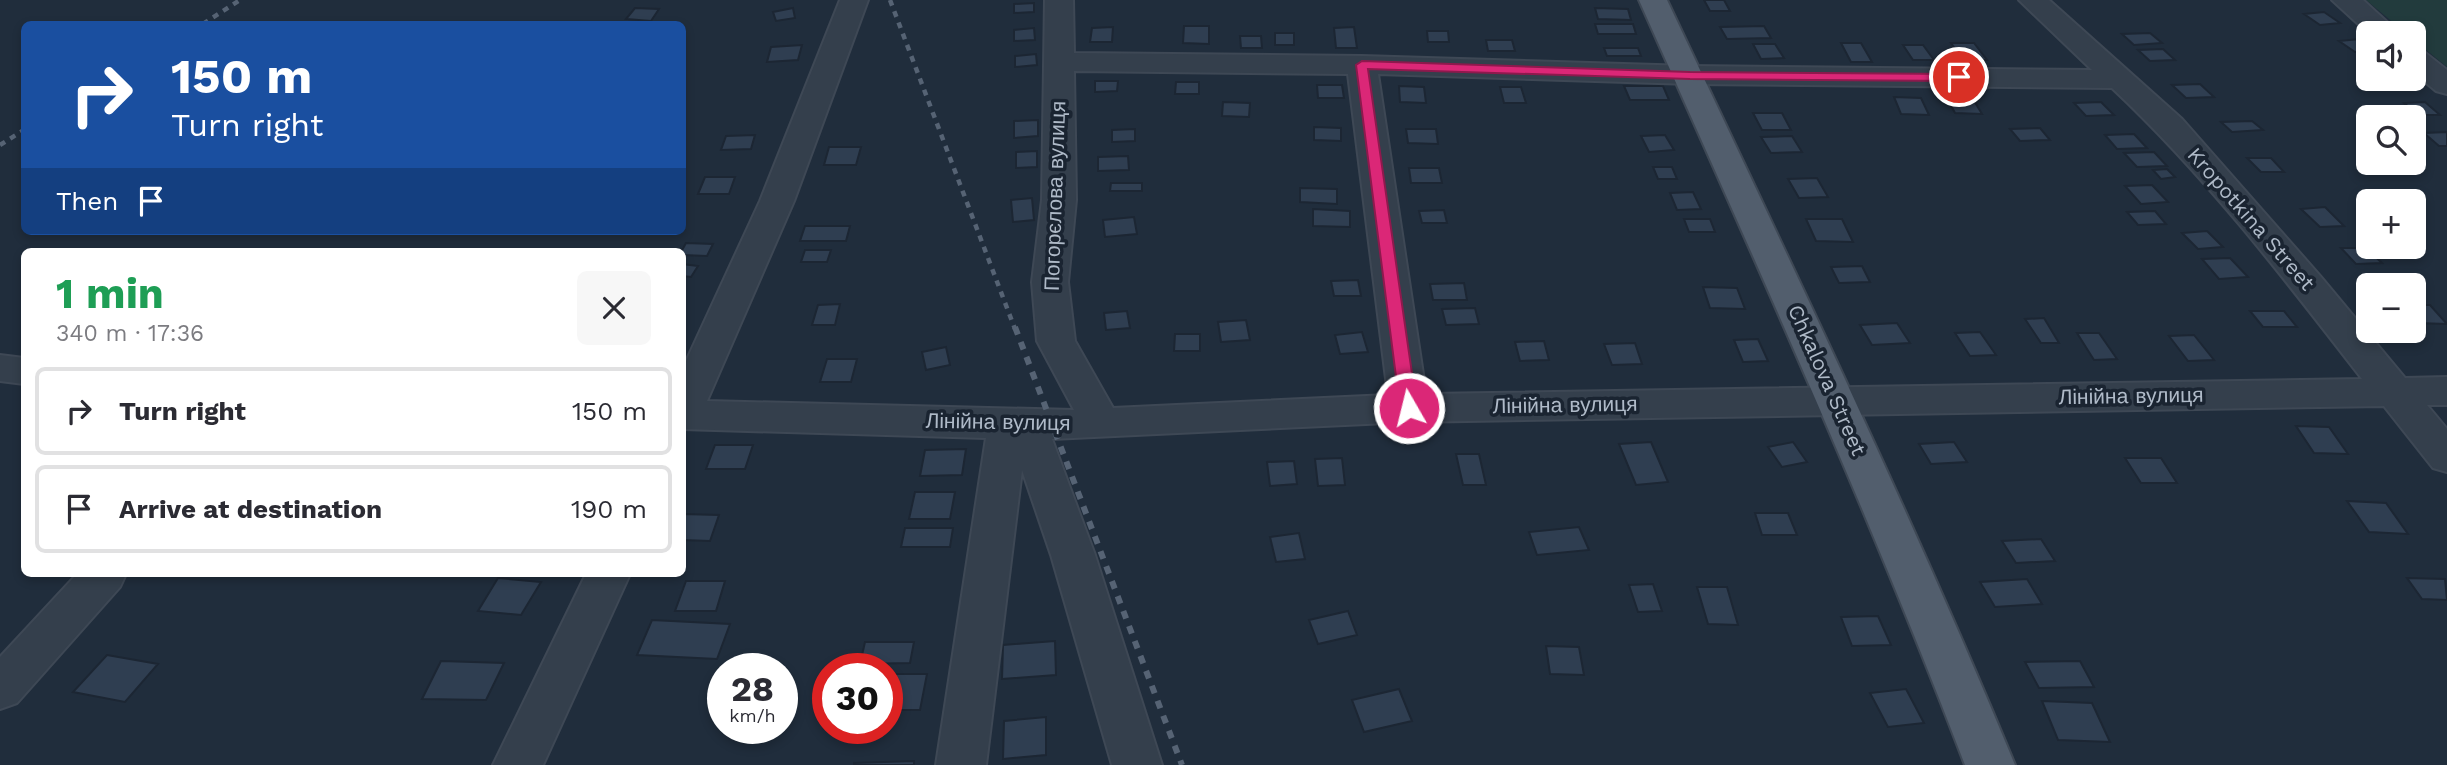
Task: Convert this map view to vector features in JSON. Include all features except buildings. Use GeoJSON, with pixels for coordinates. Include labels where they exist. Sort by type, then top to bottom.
{"type":"FeatureCollection","features":[{"type":"Feature","properties":{"kind":"main road","name":"Chkalova Street"},"geometry":{"type":"LineString","coordinates":[[1653,0],[1690,75],[1836,400],[1951,667],[1990,765]]}},
{"type":"Feature","properties":{"kind":"street"},"geometry":{"type":"LineString","coordinates":[[686,406],[777,201],[854,0]]}},
{"type":"Feature","properties":{"kind":"street","name":"Погорєлова вулиця"},"geometry":{"type":"LineString","coordinates":[[1059,0],[1059,200],[1050,282],[1056,341],[1101,422]]}},
{"type":"Feature","properties":{"kind":"street","name":"Kropotkina Street"},"geometry":{"type":"LineString","coordinates":[[2033,0],[2171,126],[2308,285],[2447,457]]}},
{"type":"Feature","properties":{"kind":"street"},"geometry":{"type":"LineString","coordinates":[[2346,0],[2371,21]]}},
{"type":"Feature","properties":{"kind":"street"},"geometry":{"type":"LineString","coordinates":[[1058,62],[1362,65],[1690,75],[2120,79]]}},
{"type":"Feature","properties":{"kind":"street"},"geometry":{"type":"LineString","coordinates":[[1362,65],[1409,408]]}},
{"type":"Feature","properties":{"kind":"street"},"geometry":{"type":"LineString","coordinates":[[2426,68],[2447,85]]}},
{"type":"Feature","properties":{"kind":"street","name":"Лінійна вулиця"},"geometry":{"type":"LineString","coordinates":[[686,415],[1017,423],[1101,422],[1409,408],[2447,391]]}},
{"type":"Feature","properties":{"kind":"street"},"geometry":{"type":"LineString","coordinates":[[961,765],[1017,423]]}},
{"type":"Feature","properties":{"kind":"street"},"geometry":{"type":"LineString","coordinates":[[1017,423],[1073,555],[1137,765]]}},
{"type":"Feature","properties":{"kind":"street"},"geometry":{"type":"LineString","coordinates":[[0,689],[101,577]]}},
{"type":"Feature","properties":{"kind":"street"},"geometry":{"type":"LineString","coordinates":[[518,765],[607,577]]}},
{"type":"Feature","properties":{"kind":"green space"},"geometry":{"type":"Polygon","coordinates":[[[2366,0],[2447,0],[2447,67],[2426,50],[2426,21],[2391,21],[2366,0]]]}},
{"type":"Feature","properties":{"kind":"railway"},"geometry":{"type":"LineString","coordinates":[[208,21],[240,0]]}},
{"type":"Feature","properties":{"kind":"railway"},"geometry":{"type":"LineString","coordinates":[[890,0],[1015,329]]}},
{"type":"Feature","properties":{"kind":"railway"},"geometry":{"type":"LineString","coordinates":[[0,145],[21,132]]}},
{"type":"Feature","properties":{"kind":"railway"},"geometry":{"type":"LineString","coordinates":[[1015,327],[1182,765]]}},
{"type":"Feature","properties":{"kind":"route"},"geometry":{"type":"LineString","coordinates":[[1409,408],[1362,65],[1690,75],[1959,77]]}}]}
